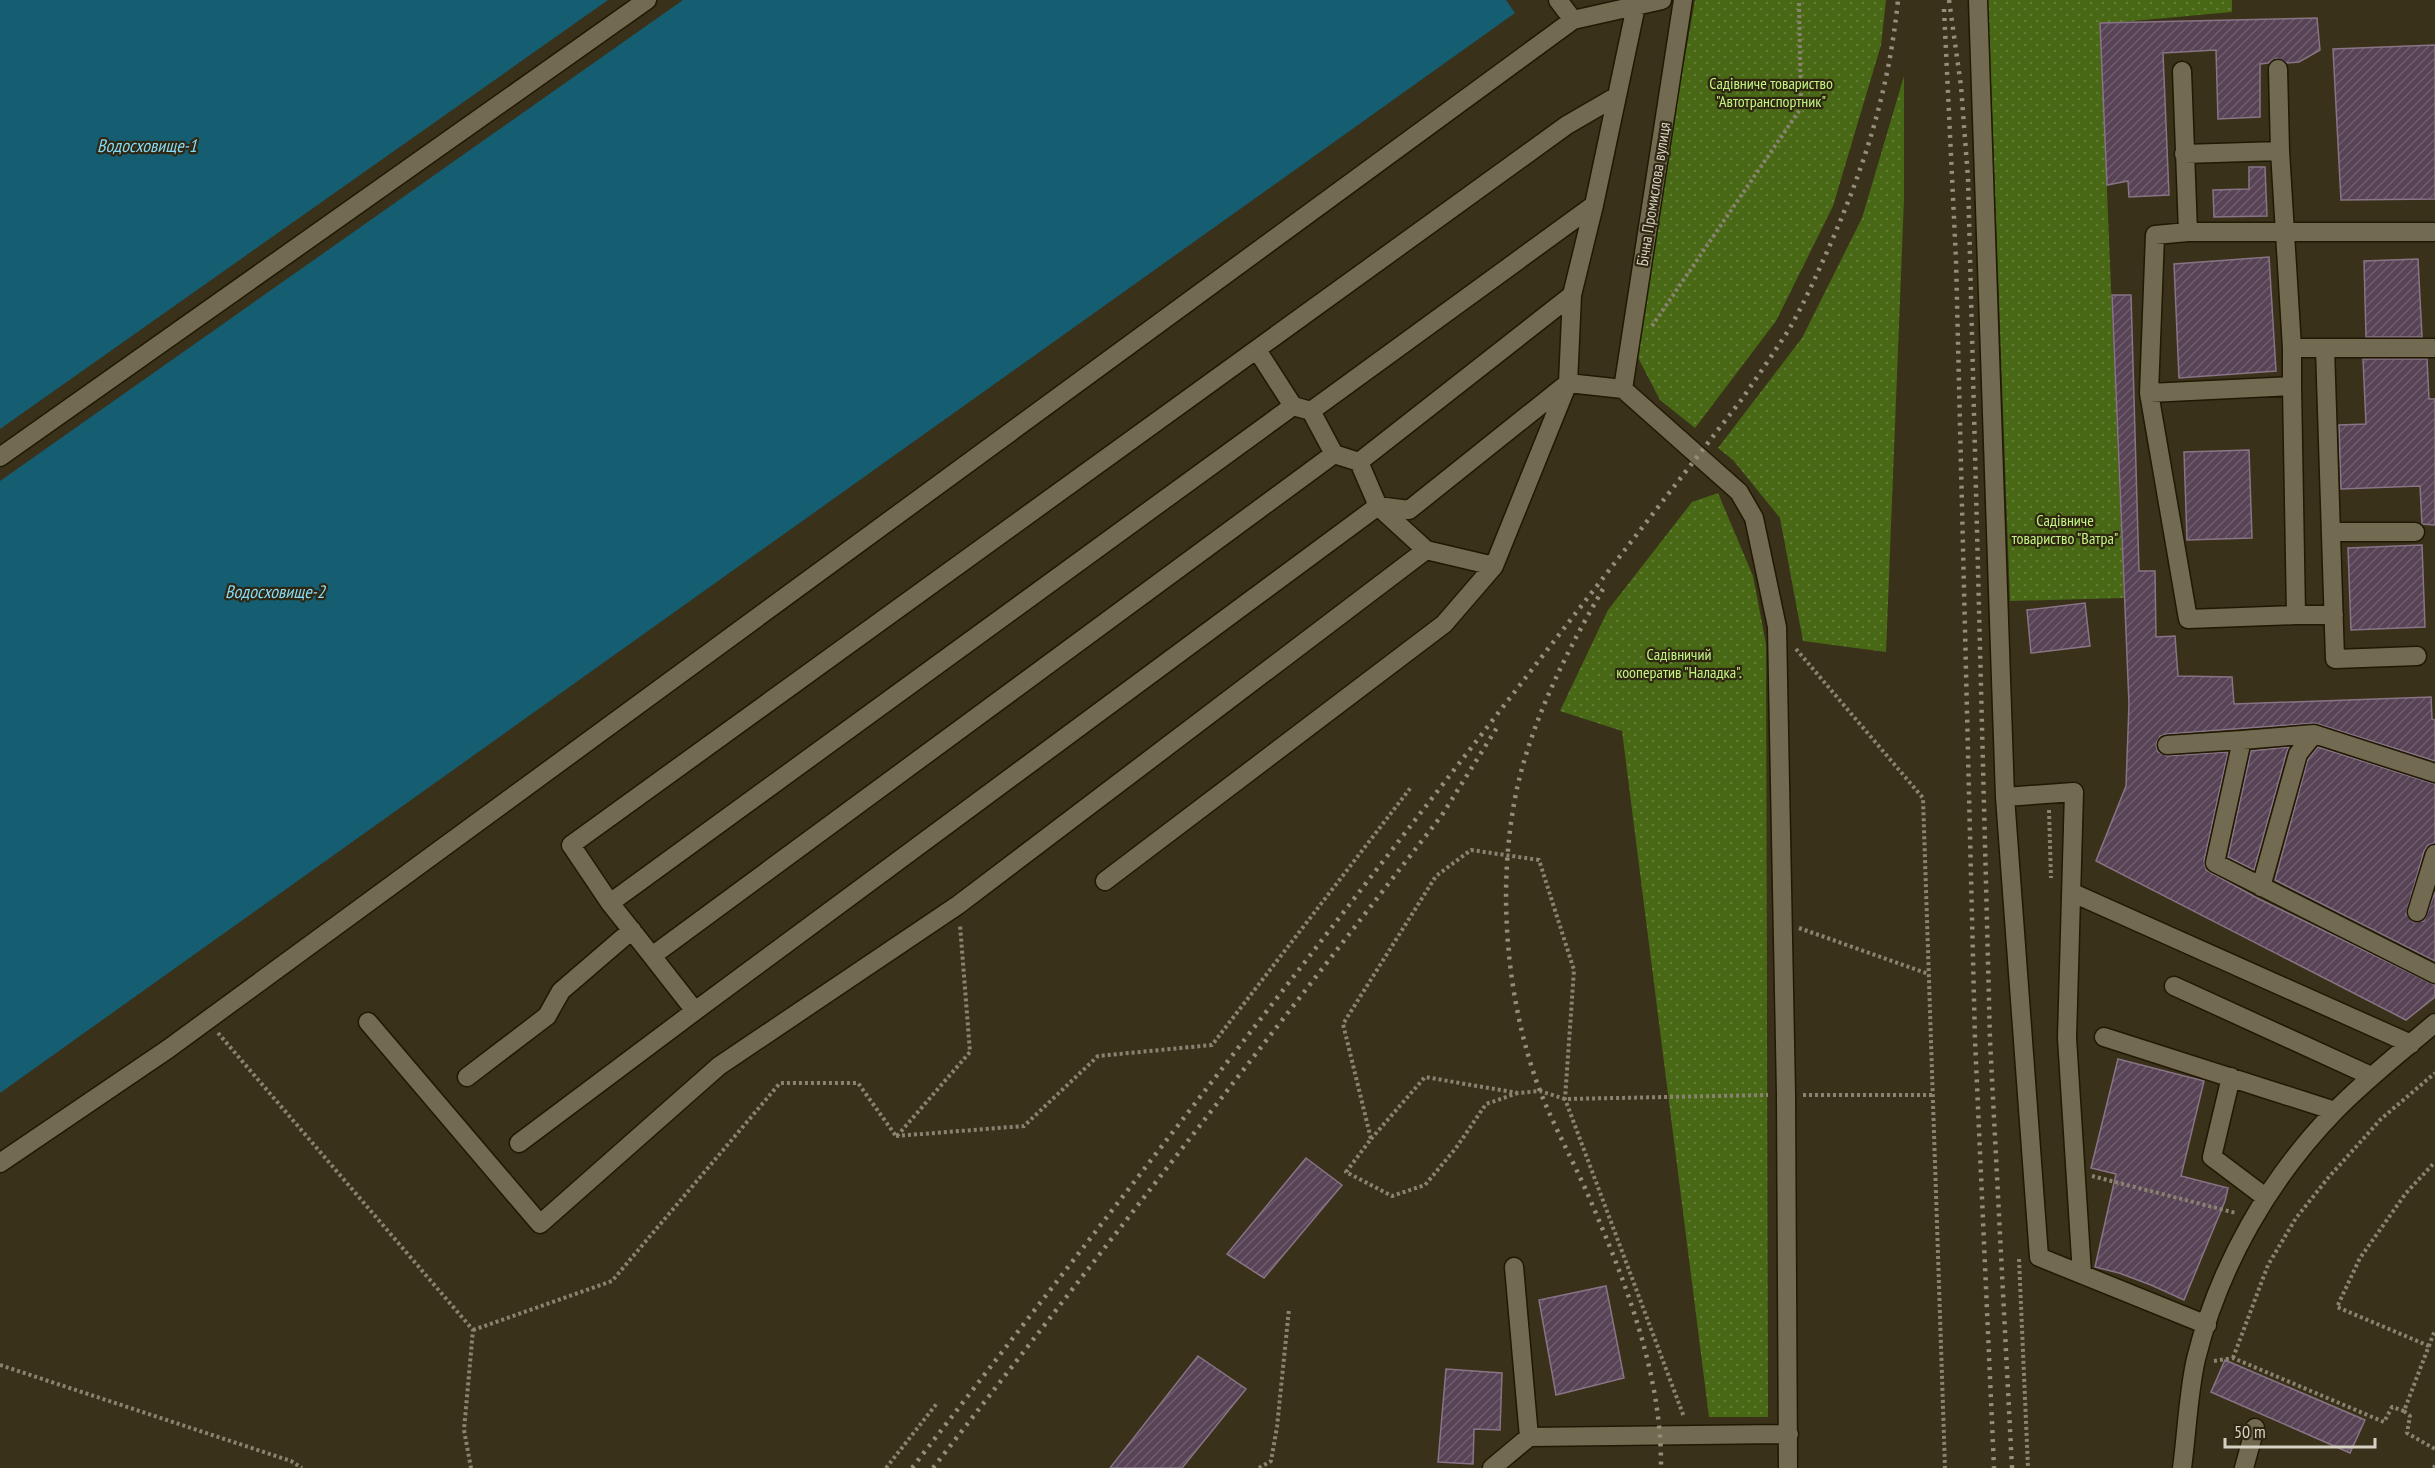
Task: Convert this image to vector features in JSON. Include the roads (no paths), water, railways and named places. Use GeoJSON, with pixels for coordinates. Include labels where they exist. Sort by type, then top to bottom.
{"type":"FeatureCollection","features":[{"type":"Feature","properties":{"kind":"street"},"geometry":{"type":"LineString","coordinates":[[0,457],[647,0]]}},
{"type":"Feature","properties":{"kind":"street"},"geometry":{"type":"LineString","coordinates":[[1558,0],[1573,20]]}},
{"type":"Feature","properties":{"kind":"street"},"geometry":{"type":"LineString","coordinates":[[0,1163],[168,1049],[1573,20],[1662,0]]}},
{"type":"Feature","properties":{"kind":"street","name":"Бічна Промислова вулиця"},"geometry":{"type":"LineString","coordinates":[[1623,389],[1683,0]]}},
{"type":"Feature","properties":{"kind":"street"},"geometry":{"type":"LineString","coordinates":[[1978,0],[2005,797],[2039,1257],[2207,1325]]}},
{"type":"Feature","properties":{"kind":"street"},"geometry":{"type":"LineString","coordinates":[[1105,881],[1444,624],[1494,566],[1568,383],[1572,295],[1594,205],[1636,6]]}},
{"type":"Feature","properties":{"kind":"street"},"geometry":{"type":"LineString","coordinates":[[2278,69],[2284,233],[2292,348],[2296,615]]}},
{"type":"Feature","properties":{"kind":"street"},"geometry":{"type":"LineString","coordinates":[[2182,71],[2188,232]]}},
{"type":"Feature","properties":{"kind":"street"},"geometry":{"type":"LineString","coordinates":[[695,1011],[610,903],[571,845],[1567,125],[1617,96]]}},
{"type":"Feature","properties":{"kind":"street"},"geometry":{"type":"LineString","coordinates":[[2184,154],[2280,151]]}},
{"type":"Feature","properties":{"kind":"street"},"geometry":{"type":"LineString","coordinates":[[1311,411],[1594,205]]}},
{"type":"Feature","properties":{"kind":"street"},"geometry":{"type":"LineString","coordinates":[[2334,615],[2188,619],[2150,393],[2156,235],[2188,232],[2435,232]]}},
{"type":"Feature","properties":{"kind":"street"},"geometry":{"type":"LineString","coordinates":[[1359,462],[1572,295]]}},
{"type":"Feature","properties":{"kind":"street"},"geometry":{"type":"LineString","coordinates":[[2292,348],[2435,348]]}},
{"type":"Feature","properties":{"kind":"street"},"geometry":{"type":"LineString","coordinates":[[2325,348],[2336,659],[2416,656]]}},
{"type":"Feature","properties":{"kind":"street"},"geometry":{"type":"LineString","coordinates":[[1257,350],[1293,406],[1311,411],[1334,454],[1359,462],[1378,507],[1426,550],[1494,566]]}},
{"type":"Feature","properties":{"kind":"street"},"geometry":{"type":"LineString","coordinates":[[519,1143],[1378,507],[1409,510],[1568,383],[1623,389],[1739,492],[1754,518],[1777,627],[1786,1095],[1788,1468]]}},
{"type":"Feature","properties":{"kind":"street"},"geometry":{"type":"LineString","coordinates":[[2150,393],[2292,386]]}},
{"type":"Feature","properties":{"kind":"street"},"geometry":{"type":"LineString","coordinates":[[610,903],[1293,406]]}},
{"type":"Feature","properties":{"kind":"street"},"geometry":{"type":"LineString","coordinates":[[652,956],[1334,454]]}},
{"type":"Feature","properties":{"kind":"street"},"geometry":{"type":"LineString","coordinates":[[2332,532],[2415,532]]}},
{"type":"Feature","properties":{"kind":"street"},"geometry":{"type":"LineString","coordinates":[[368,1022],[540,1224],[719,1066],[958,905],[1426,550]]}},
{"type":"Feature","properties":{"kind":"street"},"geometry":{"type":"LineString","coordinates":[[2261,886],[2298,754],[2314,734]]}},
{"type":"Feature","properties":{"kind":"street"},"geometry":{"type":"LineString","coordinates":[[2167,745],[2314,734],[2435,773]]}},
{"type":"Feature","properties":{"kind":"street"},"geometry":{"type":"LineString","coordinates":[[2242,740],[2215,863],[2435,974]]}},
{"type":"Feature","properties":{"kind":"street"},"geometry":{"type":"LineString","coordinates":[[2005,797],[2074,792],[2073,893],[2067,1038],[2082,1274]]}},
{"type":"Feature","properties":{"kind":"street"},"geometry":{"type":"LineString","coordinates":[[2417,912],[2435,854]]}},
{"type":"Feature","properties":{"kind":"street"},"geometry":{"type":"LineString","coordinates":[[2073,893],[2411,1044]]}},
{"type":"Feature","properties":{"kind":"street"},"geometry":{"type":"LineString","coordinates":[[467,1077],[547,1016],[561,991],[632,930]]}},
{"type":"Feature","properties":{"kind":"street"},"geometry":{"type":"LineString","coordinates":[[2175,986],[2371,1076]]}},
{"type":"Feature","properties":{"kind":"street"},"geometry":{"type":"LineString","coordinates":[[2182,1468],[2196,1361],[2207,1325],[2230,1264],[2265,1197],[2298,1153],[2335,1111],[2371,1076],[2435,1023]]}},
{"type":"Feature","properties":{"kind":"street"},"geometry":{"type":"LineString","coordinates":[[2104,1037],[2335,1111]]}},
{"type":"Feature","properties":{"kind":"street"},"geometry":{"type":"LineString","coordinates":[[2231,1077],[2212,1157],[2265,1197]]}},
{"type":"Feature","properties":{"kind":"street"},"geometry":{"type":"LineString","coordinates":[[1514,1267],[1529,1437]]}},
{"type":"Feature","properties":{"kind":"street"},"geometry":{"type":"LineString","coordinates":[[2244,1468],[2255,1428]]}},
{"type":"Feature","properties":{"kind":"street"},"geometry":{"type":"LineString","coordinates":[[1492,1468],[1529,1437],[1789,1434]]}},
{"type":"Feature","properties":{"kind":"water","name":"Водосховище-1"},"geometry":{"type":"Polygon","coordinates":[[[0,0],[608,0],[0,429],[0,0]]]}},
{"type":"Feature","properties":{"kind":"water","name":"Водосховище-2"},"geometry":{"type":"Polygon","coordinates":[[[683,0],[1506,0],[1515,13],[0,1093],[0,481],[683,0]]]}},
{"type":"Feature","properties":{"kind":"railway"},"geometry":{"type":"LineString","coordinates":[[912,1468],[1742,399],[1777,348],[1794,321],[1815,278],[1855,185],[1882,95],[1898,0]]}},
{"type":"Feature","properties":{"kind":"railway"},"geometry":{"type":"LineString","coordinates":[[1949,0],[1961,86],[1968,178],[1990,1040],[2012,1468]]}},
{"type":"Feature","properties":{"kind":"railway"},"geometry":{"type":"LineString","coordinates":[[1944,9],[1956,260],[1975,1040],[1994,1468]]}},
{"type":"Feature","properties":{"kind":"railway"},"geometry":{"type":"LineString","coordinates":[[1603,589],[1553,684],[1533,733],[1518,784],[1507,860],[1508,939],[1519,1017],[1540,1091],[1599,1221],[1638,1324],[1655,1396],[1660,1432],[1661,1468]]}},
{"type":"Feature","properties":{"kind":"railway"},"geometry":{"type":"LineString","coordinates":[[933,1468],[1442,815],[1498,726]]}},
{"type":"Feature","properties":{"kind":"park label","name":"Садівниче товариство \"Автотранспортник\""},"geometry":{"type":"Point","coordinates":[1771,92]}},
{"type":"Feature","properties":{"kind":"park label","name":"Садівниче товариство \"Ватра\""},"geometry":{"type":"Point","coordinates":[2065,529]}},
{"type":"Feature","properties":{"kind":"park label","name":"Садівничий кооператив \"Наладка\"."},"geometry":{"type":"Point","coordinates":[1679,663]}}]}
